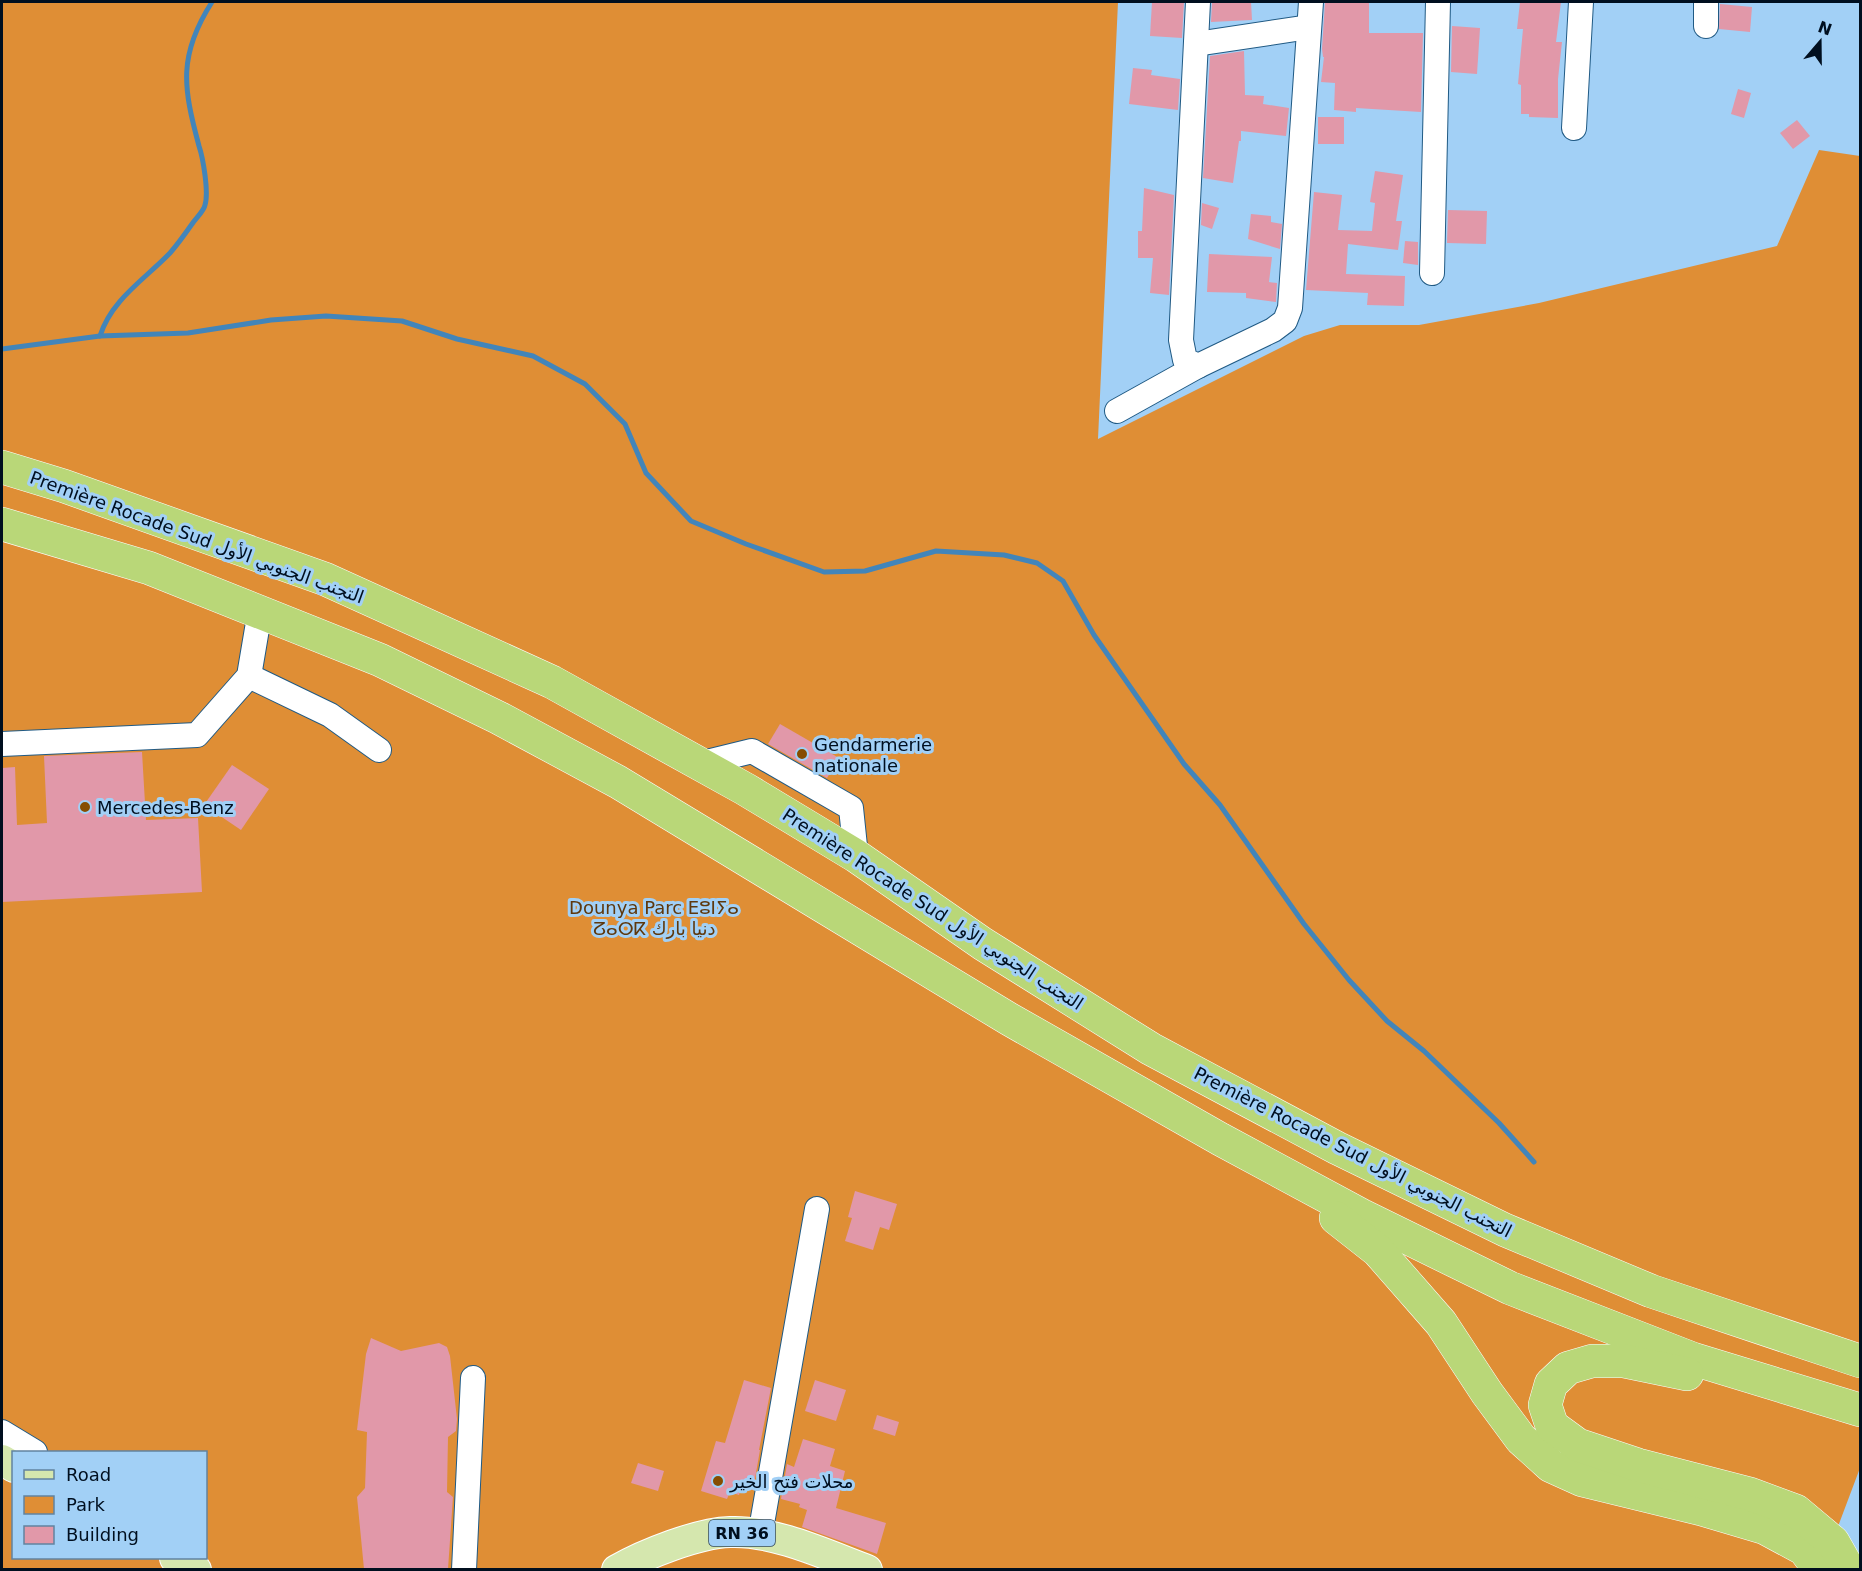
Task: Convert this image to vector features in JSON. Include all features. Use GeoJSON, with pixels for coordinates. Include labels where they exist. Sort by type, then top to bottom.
{"type":"FeatureCollection","features":[{"type":"Feature","properties":{"kind":"highway","name":"Première Rocade Sud التجنب الجنوبي الأول"},"geometry":{"type":"LineString","coordinates":[[2,467],[64,486],[326,579],[552,682],[699,764],[856,856],[983,944],[1151,1049],[1337,1148],[1505,1230],[1651,1291],[1860,1361]]}},
{"type":"Feature","properties":{"kind":"highway"},"geometry":{"type":"LineString","coordinates":[[2,524],[149,568],[380,660],[499,718],[618,782],[1009,1019],[1220,1139],[1361,1215],[1510,1288],[1693,1359],[1857,1410]]}},
{"type":"Feature","properties":{"kind":"highway"},"geometry":{"type":"LineString","coordinates":[[1220,1139],[1341,1221],[1378,1251],[1441,1323],[1487,1393],[1521,1439],[1551,1466],[1582,1480],[1701,1509],[1765,1528],[1804,1550],[1820,1569]]}},
{"type":"Feature","properties":{"kind":"highway"},"geometry":{"type":"LineString","coordinates":[[1849,1569],[1833,1542],[1796,1511],[1750,1494],[1638,1465],[1578,1444],[1552,1426],[1545,1405],[1551,1384],[1568,1368],[1592,1361],[1624,1361],[1857,1410]]}},
{"type":"Feature","properties":{"kind":"main road","name":"RN 36"},"geometry":{"type":"LineString","coordinates":[[617,1569],[686,1541],[730,1532],[775,1537],[867,1569]]}},
{"type":"Feature","properties":{"kind":"main road"},"geometry":{"type":"LineString","coordinates":[[178,1559],[196,1569]]}},
{"type":"Feature","properties":{"kind":"street"},"geometry":{"type":"LineString","coordinates":[[1198,2],[1181,340],[1185,360],[1198,366]]}},
{"type":"Feature","properties":{"kind":"street"},"geometry":{"type":"LineString","coordinates":[[1117,411],[1198,366],[1273,330],[1286,321],[1290,308],[1311,2]]}},
{"type":"Feature","properties":{"kind":"street"},"geometry":{"type":"LineString","coordinates":[[1432,273],[1438,2]]}},
{"type":"Feature","properties":{"kind":"street"},"geometry":{"type":"LineString","coordinates":[[1574,128],[1581,2]]}},
{"type":"Feature","properties":{"kind":"street"},"geometry":{"type":"LineString","coordinates":[[1706,2],[1706,26]]}},
{"type":"Feature","properties":{"kind":"street"},"geometry":{"type":"LineString","coordinates":[[1196,44],[1309,27]]}},
{"type":"Feature","properties":{"kind":"street"},"geometry":{"type":"LineString","coordinates":[[2,744],[196,735],[249,676],[260,611]]}},
{"type":"Feature","properties":{"kind":"street"},"geometry":{"type":"LineString","coordinates":[[249,676],[330,715],[379,750]]}},
{"type":"Feature","properties":{"kind":"street"},"geometry":{"type":"LineString","coordinates":[[760,1535],[817,1209]]}},
{"type":"Feature","properties":{"kind":"street"},"geometry":{"type":"LineString","coordinates":[[464,1569],[473,1378]]}},
{"type":"Feature","properties":{"kind":"street"},"geometry":{"type":"LineString","coordinates":[[2,1432],[33,1451]]}},
{"type":"Feature","properties":{"kind":"green space","name":"Dounya Parc ⴹⵓⵏⵢⴰ ⵒⴰⵔⴽ دنيا بارك"},"geometry":{"type":"Polygon","coordinates":[[[2,2],[1118,2],[1098,439],[1304,336],[1340,325],[1419,325],[1539,303],[1777,246],[1819,150],[1860,156],[1860,1468],[1822,1569],[2,1570],[2,2]]]}},
{"type":"Feature","properties":{"kind":"building"},"geometry":{"type":"Polygon","coordinates":[[[1152,2],[1184,2],[1182,38],[1150,36],[1152,2]]]}},
{"type":"Feature","properties":{"kind":"building"},"geometry":{"type":"Polygon","coordinates":[[[1212,2],[1251,2],[1252,20],[1211,22],[1212,2]]]}},
{"type":"Feature","properties":{"kind":"building"},"geometry":{"type":"Polygon","coordinates":[[[1325,2],[1369,2],[1369,33],[1423,33],[1421,112],[1356,108],[1356,112],[1334,110],[1335,83],[1321,82],[1325,2]]]}},
{"type":"Feature","properties":{"kind":"building"},"geometry":{"type":"Polygon","coordinates":[[[1520,2],[1561,2],[1556,42],[1562,42],[1558,79],[1558,118],[1529,117],[1529,114],[1521,114],[1521,85],[1518,84],[1523,29],[1517,29],[1520,2]]]}},
{"type":"Feature","properties":{"kind":"building"},"geometry":{"type":"Polygon","coordinates":[[[1720,4],[1752,7],[1750,32],[1719,29],[1720,4]]]}},
{"type":"Feature","properties":{"kind":"building"},"geometry":{"type":"Polygon","coordinates":[[[1452,26],[1480,28],[1477,74],[1451,72],[1452,26]]]}},
{"type":"Feature","properties":{"kind":"building"},"geometry":{"type":"Polygon","coordinates":[[[1244,51],[1245,95],[1264,96],[1263,104],[1289,108],[1286,136],[1241,131],[1233,183],[1203,178],[1210,56],[1244,51]]]}},
{"type":"Feature","properties":{"kind":"building"},"geometry":{"type":"Polygon","coordinates":[[[1133,68],[1152,70],[1151,75],[1180,79],[1178,110],[1129,104],[1133,68]]]}},
{"type":"Feature","properties":{"kind":"building"},"geometry":{"type":"Polygon","coordinates":[[[1738,89],[1751,93],[1744,118],[1731,114],[1738,89]]]}},
{"type":"Feature","properties":{"kind":"building"},"geometry":{"type":"Polygon","coordinates":[[[1318,117],[1344,117],[1344,144],[1318,144],[1318,117]]]}},
{"type":"Feature","properties":{"kind":"building"},"geometry":{"type":"Polygon","coordinates":[[[1797,120],[1810,136],[1793,149],[1780,133],[1797,120]]]}},
{"type":"Feature","properties":{"kind":"building"},"geometry":{"type":"Polygon","coordinates":[[[1375,171],[1403,175],[1396,221],[1402,221],[1398,250],[1348,244],[1346,274],[1405,276],[1404,306],[1367,305],[1368,293],[1306,290],[1314,192],[1342,195],[1338,230],[1372,231],[1375,203],[1370,202],[1375,171]]]}},
{"type":"Feature","properties":{"kind":"building"},"geometry":{"type":"Polygon","coordinates":[[[1144,188],[1174,195],[1169,295],[1150,293],[1153,258],[1138,258],[1138,231],[1142,231],[1144,188]]]}},
{"type":"Feature","properties":{"kind":"building"},"geometry":{"type":"Polygon","coordinates":[[[1202,203],[1219,208],[1212,229],[1201,225],[1202,203]]]}},
{"type":"Feature","properties":{"kind":"building"},"geometry":{"type":"Polygon","coordinates":[[[1448,210],[1487,211],[1486,244],[1447,243],[1448,210]]]}},
{"type":"Feature","properties":{"kind":"building"},"geometry":{"type":"Polygon","coordinates":[[[1251,214],[1271,216],[1271,222],[1282,224],[1280,249],[1248,239],[1251,214]]]}},
{"type":"Feature","properties":{"kind":"building"},"geometry":{"type":"Polygon","coordinates":[[[1405,241],[1418,242],[1418,265],[1403,263],[1405,241]]]}},
{"type":"Feature","properties":{"kind":"building"},"geometry":{"type":"Polygon","coordinates":[[[1209,254],[1272,257],[1269,282],[1277,283],[1276,302],[1246,298],[1246,293],[1207,292],[1209,254]]]}},
{"type":"Feature","properties":{"kind":"building","name":"Gendarmerie nationale"},"geometry":{"type":"Polygon","coordinates":[[[780,724],[839,758],[827,778],[768,744],[780,724]]]}},
{"type":"Feature","properties":{"kind":"building"},"geometry":{"type":"Polygon","coordinates":[[[142,752],[146,820],[198,818],[202,892],[2,902],[2,768],[15,767],[17,825],[47,823],[44,756],[142,752]]]}},
{"type":"Feature","properties":{"kind":"building"},"geometry":{"type":"Polygon","coordinates":[[[232,765],[269,789],[241,830],[204,805],[232,765]]]}},
{"type":"Feature","properties":{"kind":"building"},"geometry":{"type":"Polygon","coordinates":[[[855,1191],[897,1204],[889,1230],[880,1227],[873,1250],[845,1241],[852,1218],[848,1217],[855,1191]]]}},
{"type":"Feature","properties":{"kind":"building"},"geometry":{"type":"Polygon","coordinates":[[[371,1338],[401,1351],[439,1343],[447,1347],[450,1356],[457,1419],[456,1431],[448,1437],[447,1492],[453,1497],[448,1569],[364,1569],[357,1497],[365,1488],[367,1432],[357,1430],[366,1354],[371,1338]]]}},
{"type":"Feature","properties":{"kind":"building"},"geometry":{"type":"Polygon","coordinates":[[[744,1380],[771,1388],[753,1490],[742,1486],[739,1495],[730,1492],[727,1499],[701,1491],[716,1441],[725,1443],[744,1380]]]}},
{"type":"Feature","properties":{"kind":"building"},"geometry":{"type":"Polygon","coordinates":[[[815,1380],[846,1390],[836,1421],[805,1411],[815,1380]]]}},
{"type":"Feature","properties":{"kind":"building"},"geometry":{"type":"Polygon","coordinates":[[[877,1415],[899,1422],[895,1436],[873,1429],[877,1415]]]}},
{"type":"Feature","properties":{"kind":"building"},"geometry":{"type":"Polygon","coordinates":[[[803,1439],[835,1449],[830,1466],[845,1471],[836,1508],[886,1523],[877,1554],[802,1527],[807,1510],[799,1507],[800,1504],[781,1499],[787,1464],[794,1467],[803,1439]]]}},
{"type":"Feature","properties":{"kind":"building"},"geometry":{"type":"Polygon","coordinates":[[[638,1463],[664,1471],[658,1491],[631,1483],[638,1463]]]}},
{"type":"Feature","properties":{"kind":"waterway"},"geometry":{"type":"LineString","coordinates":[[100,336],[105,323],[120,301],[170,253],[204,207],[205,175],[190,106],[187,72],[193,39],[212,2]]}},
{"type":"Feature","properties":{"kind":"waterway"},"geometry":{"type":"LineString","coordinates":[[2,349],[100,336],[188,333],[271,320],[326,316],[402,321],[457,339],[533,356],[585,384],[625,424],[646,473],[691,521],[746,544],[824,572],[865,571],[936,551],[1004,555],[1037,563],[1063,581],[1094,635],[1184,764],[1220,805],[1304,924],[1349,980],[1387,1021],[1424,1051],[1499,1123],[1534,1162]]}},
{"type":"Feature","properties":{"kind":"place","name":"Gendarmerie nationale"},"geometry":{"type":"Point","coordinates":[802,754]}},
{"type":"Feature","properties":{"kind":"place","name":"Mercedes-Benz"},"geometry":{"type":"Point","coordinates":[85,807]}},
{"type":"Feature","properties":{"kind":"place","name":"محلات فتح الخير"},"geometry":{"type":"Point","coordinates":[718,1481]}}]}
